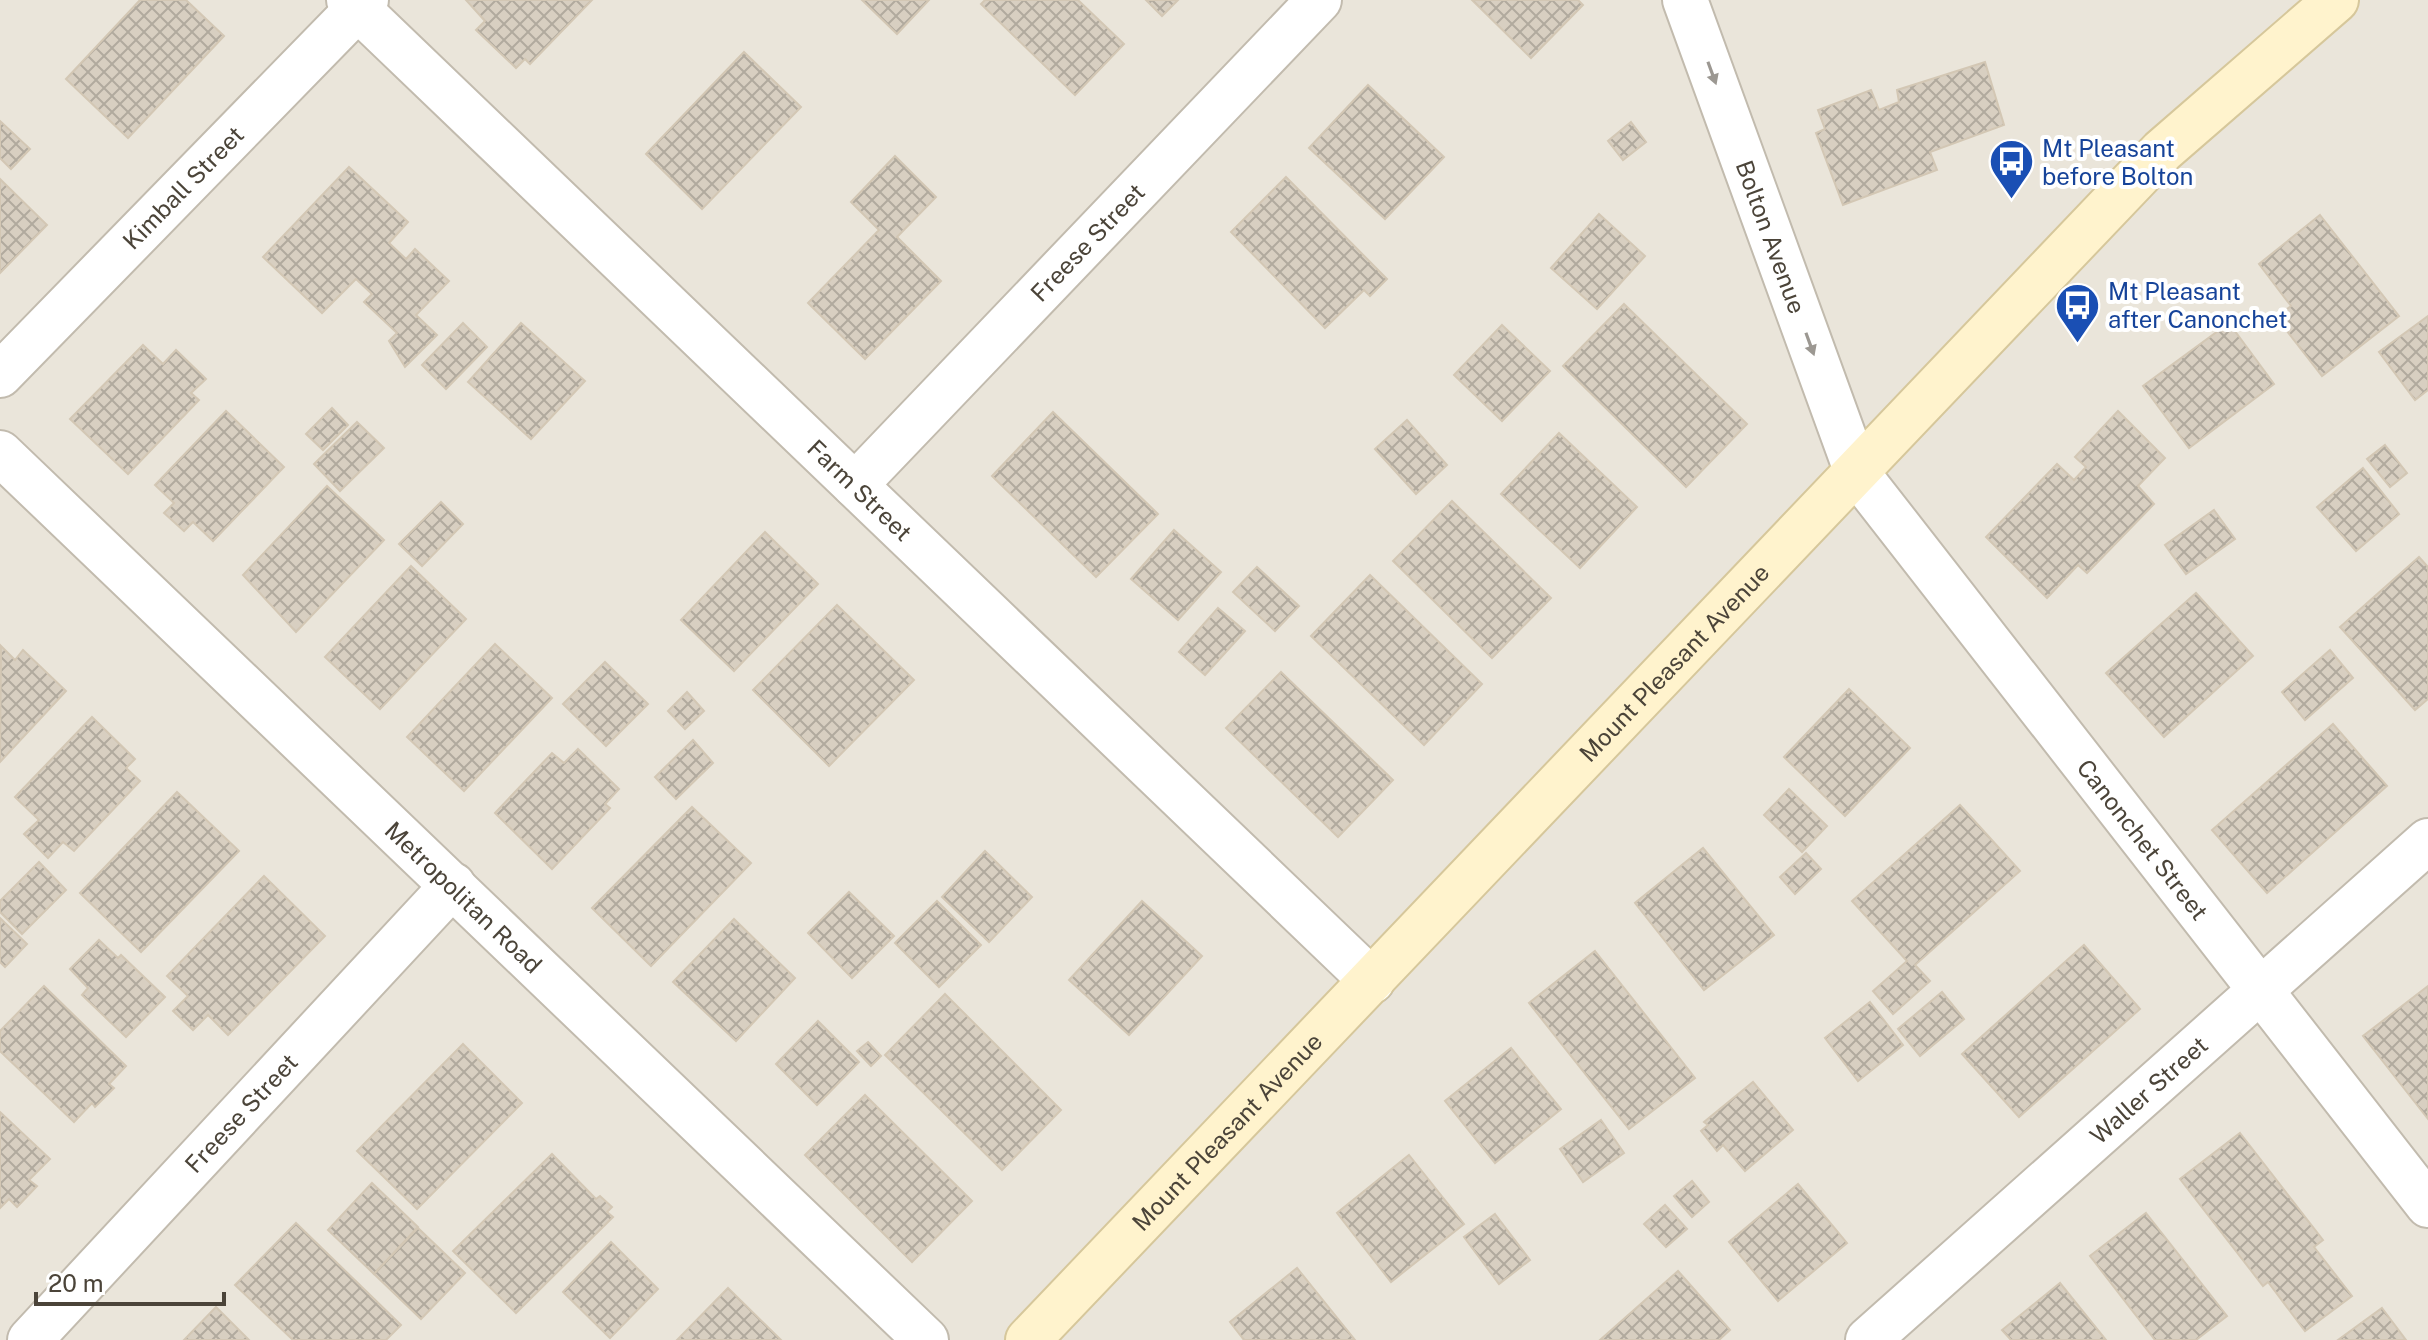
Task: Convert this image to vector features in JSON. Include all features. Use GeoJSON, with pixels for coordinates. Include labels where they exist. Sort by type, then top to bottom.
{"type":"FeatureCollection","features":[{"type":"Feature","properties":{"kind":"main road","name":"Mount Pleasant Avenue"},"geometry":{"type":"LineString","coordinates":[[1028,1340],[2162,151],[2322,5]]}},
{"type":"Feature","properties":{"kind":"street","name":"Freese Street"},"geometry":{"type":"LineString","coordinates":[[855,485],[1319,0]]}},
{"type":"Feature","properties":{"kind":"street","name":"Bolton Avenue"},"geometry":{"type":"LineString","coordinates":[[1685,0],[1857,473]]}},
{"type":"Feature","properties":{"kind":"street","name":"Farm Street"},"geometry":{"type":"LineString","coordinates":[[357,3],[1372,981]]}},
{"type":"Feature","properties":{"kind":"street","name":"Kimball Street"},"geometry":{"type":"LineString","coordinates":[[0,375],[357,3]]}},
{"type":"Feature","properties":{"kind":"street","name":"Metropolitan Road"},"geometry":{"type":"LineString","coordinates":[[0,453],[926,1340]]}},
{"type":"Feature","properties":{"kind":"street","name":"Canonchet Street"},"geometry":{"type":"LineString","coordinates":[[1857,473],[2428,1205]]}},
{"type":"Feature","properties":{"kind":"street","name":"Waller Street"},"geometry":{"type":"LineString","coordinates":[[1868,1340],[2428,841]]}},
{"type":"Feature","properties":{"kind":"street","name":"Freese Street"},"geometry":{"type":"LineString","coordinates":[[30,1340],[453,885]]}},
{"type":"Feature","properties":{"kind":"shaded area"},"geometry":{"type":"Polygon","coordinates":[[[0,0],[2428,0],[2428,1340],[0,1340],[0,0]]]}},
{"type":"Feature","properties":{"kind":"building"},"geometry":{"type":"Polygon","coordinates":[[[140,0],[186,0],[224,36],[128,138],[66,79],[140,0]]]}},
{"type":"Feature","properties":{"kind":"building"},"geometry":{"type":"Polygon","coordinates":[[[466,0],[592,0],[530,64],[525,59],[516,68],[476,30],[485,21],[466,0]]]}},
{"type":"Feature","properties":{"kind":"building"},"geometry":{"type":"Polygon","coordinates":[[[862,0],[929,0],[897,34],[862,0]]]}},
{"type":"Feature","properties":{"kind":"building"},"geometry":{"type":"Polygon","coordinates":[[[985,0],[1078,0],[1124,44],[1075,95],[981,4],[985,0]]]}},
{"type":"Feature","properties":{"kind":"building"},"geometry":{"type":"Polygon","coordinates":[[[1146,0],[1178,0],[1162,16],[1146,0]]]}},
{"type":"Feature","properties":{"kind":"building"},"geometry":{"type":"Polygon","coordinates":[[[1472,0],[1578,0],[1583,5],[1531,58],[1472,0]]]}},
{"type":"Feature","properties":{"kind":"building"},"geometry":{"type":"Polygon","coordinates":[[[744,52],[801,107],[702,209],[646,154],[744,52]]]}},
{"type":"Feature","properties":{"kind":"building"},"geometry":{"type":"Polygon","coordinates":[[[1985,62],[2004,125],[1930,152],[1937,170],[1843,205],[1816,133],[1825,129],[1818,110],[1871,90],[1879,110],[1899,102],[1897,90],[1985,62]]]}},
{"type":"Feature","properties":{"kind":"building"},"geometry":{"type":"Polygon","coordinates":[[[1368,85],[1444,157],[1385,219],[1309,148],[1368,85]]]}},
{"type":"Feature","properties":{"kind":"building"},"geometry":{"type":"Polygon","coordinates":[[[0,121],[30,149],[11,169],[0,158],[0,121]]]}},
{"type":"Feature","properties":{"kind":"building"},"geometry":{"type":"Polygon","coordinates":[[[1631,122],[1646,142],[1623,160],[1608,141],[1631,122]]]}},
{"type":"Feature","properties":{"kind":"building"},"geometry":{"type":"Polygon","coordinates":[[[895,156],[936,197],[897,237],[941,281],[865,359],[808,303],[879,230],[851,202],[895,156]]]}},
{"type":"Feature","properties":{"kind":"building"},"geometry":{"type":"Polygon","coordinates":[[[349,167],[408,222],[389,243],[406,259],[415,249],[449,281],[416,315],[437,335],[405,367],[389,341],[397,333],[364,302],[372,294],[356,279],[322,313],[263,257],[349,167]]]}},
{"type":"Feature","properties":{"kind":"building"},"geometry":{"type":"Polygon","coordinates":[[[1286,177],[1387,279],[1370,296],[1364,290],[1325,328],[1231,232],[1286,177]]]}},
{"type":"Feature","properties":{"kind":"building"},"geometry":{"type":"Polygon","coordinates":[[[0,179],[47,225],[0,273],[0,179]]]}},
{"type":"Feature","properties":{"kind":"building"},"geometry":{"type":"Polygon","coordinates":[[[1599,214],[1645,256],[1597,309],[1551,268],[1599,214]]]}},
{"type":"Feature","properties":{"kind":"building"},"geometry":{"type":"Polygon","coordinates":[[[2320,215],[2399,316],[2322,376],[2276,317],[2291,306],[2259,264],[2320,215]]]}},
{"type":"Feature","properties":{"kind":"building"},"geometry":{"type":"Polygon","coordinates":[[[1624,304],[1747,424],[1686,487],[1563,366],[1624,304]]]}},
{"type":"Feature","properties":{"kind":"building"},"geometry":{"type":"Polygon","coordinates":[[[2428,316],[2428,390],[2415,400],[2379,352],[2428,316]]]}},
{"type":"Feature","properties":{"kind":"building"},"geometry":{"type":"Polygon","coordinates":[[[463,323],[487,347],[446,389],[422,365],[463,323]]]}},
{"type":"Feature","properties":{"kind":"building"},"geometry":{"type":"Polygon","coordinates":[[[521,323],[585,381],[531,439],[468,382],[521,323]]]}},
{"type":"Feature","properties":{"kind":"building"},"geometry":{"type":"Polygon","coordinates":[[[2229,323],[2274,384],[2189,448],[2143,386],[2229,323]]]}},
{"type":"Feature","properties":{"kind":"building"},"geometry":{"type":"Polygon","coordinates":[[[1502,325],[1550,371],[1502,421],[1454,375],[1502,325]]]}},
{"type":"Feature","properties":{"kind":"building"},"geometry":{"type":"Polygon","coordinates":[[[143,345],[163,364],[176,350],[206,379],[191,393],[199,400],[128,474],[70,419],[143,345]]]}},
{"type":"Feature","properties":{"kind":"building"},"geometry":{"type":"Polygon","coordinates":[[[332,408],[348,425],[323,450],[306,434],[332,408]]]}},
{"type":"Feature","properties":{"kind":"building"},"geometry":{"type":"Polygon","coordinates":[[[226,411],[284,467],[213,541],[193,522],[184,531],[164,513],[174,503],[155,485],[226,411]]]}},
{"type":"Feature","properties":{"kind":"building"},"geometry":{"type":"Polygon","coordinates":[[[2118,411],[2165,458],[2138,486],[2154,504],[2087,573],[2078,565],[2047,598],[1986,537],[2057,464],[2074,480],[2086,467],[2075,457],[2118,411]]]}},
{"type":"Feature","properties":{"kind":"building"},"geometry":{"type":"Polygon","coordinates":[[[1053,412],[1158,514],[1096,577],[992,476],[1053,412]]]}},
{"type":"Feature","properties":{"kind":"building"},"geometry":{"type":"Polygon","coordinates":[[[1407,420],[1447,465],[1416,494],[1375,449],[1407,420]]]}},
{"type":"Feature","properties":{"kind":"building"},"geometry":{"type":"Polygon","coordinates":[[[357,422],[384,448],[340,491],[314,464],[357,422]]]}},
{"type":"Feature","properties":{"kind":"building"},"geometry":{"type":"Polygon","coordinates":[[[1559,433],[1637,507],[1580,568],[1501,494],[1559,433]]]}},
{"type":"Feature","properties":{"kind":"building"},"geometry":{"type":"Polygon","coordinates":[[[2385,445],[2407,473],[2390,487],[2367,459],[2385,445]]]}},
{"type":"Feature","properties":{"kind":"building"},"geometry":{"type":"Polygon","coordinates":[[[2363,468],[2399,514],[2356,551],[2317,507],[2363,468]]]}},
{"type":"Feature","properties":{"kind":"building"},"geometry":{"type":"Polygon","coordinates":[[[327,486],[384,540],[296,632],[243,575],[327,486]]]}},
{"type":"Feature","properties":{"kind":"building"},"geometry":{"type":"Polygon","coordinates":[[[1452,501],[1551,598],[1492,658],[1393,561],[1452,501]]]}},
{"type":"Feature","properties":{"kind":"building"},"geometry":{"type":"Polygon","coordinates":[[[441,502],[463,524],[422,566],[399,544],[441,502]]]}},
{"type":"Feature","properties":{"kind":"building"},"geometry":{"type":"Polygon","coordinates":[[[2214,510],[2235,539],[2186,574],[2165,545],[2214,510]]]}},
{"type":"Feature","properties":{"kind":"building"},"geometry":{"type":"Polygon","coordinates":[[[1174,530],[1221,572],[1178,620],[1131,579],[1174,530]]]}},
{"type":"Feature","properties":{"kind":"building"},"geometry":{"type":"Polygon","coordinates":[[[765,532],[818,584],[734,671],[681,620],[765,532]]]}},
{"type":"Feature","properties":{"kind":"building"},"geometry":{"type":"Polygon","coordinates":[[[2419,557],[2428,567],[2428,699],[2415,710],[2340,627],[2419,557]]]}},
{"type":"Feature","properties":{"kind":"building"},"geometry":{"type":"Polygon","coordinates":[[[411,566],[466,619],[380,709],[325,657],[411,566]]]}},
{"type":"Feature","properties":{"kind":"building"},"geometry":{"type":"Polygon","coordinates":[[[1257,567],[1299,606],[1275,631],[1233,592],[1257,567]]]}},
{"type":"Feature","properties":{"kind":"building"},"geometry":{"type":"Polygon","coordinates":[[[1370,575],[1482,684],[1424,745],[1311,636],[1370,575]]]}},
{"type":"Feature","properties":{"kind":"building"},"geometry":{"type":"Polygon","coordinates":[[[2196,593],[2253,656],[2164,737],[2106,673],[2196,593]]]}},
{"type":"Feature","properties":{"kind":"building"},"geometry":{"type":"Polygon","coordinates":[[[837,605],[914,680],[829,766],[753,690],[837,605]]]}},
{"type":"Feature","properties":{"kind":"building"},"geometry":{"type":"Polygon","coordinates":[[[1218,608],[1245,631],[1205,675],[1179,652],[1218,608]]]}},
{"type":"Feature","properties":{"kind":"building"},"geometry":{"type":"Polygon","coordinates":[[[495,644],[552,698],[464,791],[407,737],[495,644]]]}},
{"type":"Feature","properties":{"kind":"building"},"geometry":{"type":"Polygon","coordinates":[[[1,646],[15,660],[23,650],[66,691],[0,762],[1,646]]]}},
{"type":"Feature","properties":{"kind":"building"},"geometry":{"type":"Polygon","coordinates":[[[2330,650],[2353,678],[2305,720],[2282,692],[2330,650]]]}},
{"type":"Feature","properties":{"kind":"building"},"geometry":{"type":"Polygon","coordinates":[[[605,662],[648,704],[606,746],[563,704],[605,662]]]}},
{"type":"Feature","properties":{"kind":"building"},"geometry":{"type":"Polygon","coordinates":[[[1281,672],[1393,780],[1338,837],[1226,728],[1281,672]]]}},
{"type":"Feature","properties":{"kind":"building"},"geometry":{"type":"Polygon","coordinates":[[[1849,689],[1910,748],[1845,816],[1784,757],[1849,689]]]}},
{"type":"Feature","properties":{"kind":"building"},"geometry":{"type":"Polygon","coordinates":[[[687,692],[704,711],[685,729],[668,711],[687,692]]]}},
{"type":"Feature","properties":{"kind":"building"},"geometry":{"type":"Polygon","coordinates":[[[92,717],[135,759],[126,768],[140,781],[74,851],[63,842],[48,858],[24,834],[39,820],[15,797],[92,717]]]}},
{"type":"Feature","properties":{"kind":"building"},"geometry":{"type":"Polygon","coordinates":[[[2333,724],[2387,786],[2267,893],[2212,830],[2333,724]]]}},
{"type":"Feature","properties":{"kind":"building"},"geometry":{"type":"Polygon","coordinates":[[[693,740],[713,763],[676,799],[655,777],[693,740]]]}},
{"type":"Feature","properties":{"kind":"building"},"geometry":{"type":"Polygon","coordinates":[[[578,749],[619,789],[605,804],[610,808],[552,869],[495,813],[552,753],[564,763],[578,749]]]}},
{"type":"Feature","properties":{"kind":"building"},"geometry":{"type":"Polygon","coordinates":[[[1789,789],[1827,826],[1802,852],[1764,815],[1789,789]]]}},
{"type":"Feature","properties":{"kind":"building"},"geometry":{"type":"Polygon","coordinates":[[[177,792],[239,851],[141,952],[80,893],[177,792]]]}},
{"type":"Feature","properties":{"kind":"building"},"geometry":{"type":"Polygon","coordinates":[[[1960,805],[2020,871],[1915,965],[1930,981],[1893,1014],[1873,991],[1907,961],[1852,901],[1960,805]]]}},
{"type":"Feature","properties":{"kind":"building"},"geometry":{"type":"Polygon","coordinates":[[[692,807],[751,863],[651,966],[592,908],[692,807]]]}},
{"type":"Feature","properties":{"kind":"building"},"geometry":{"type":"Polygon","coordinates":[[[1703,848],[1774,935],[1704,990],[1635,903],[1703,848]]]}},
{"type":"Feature","properties":{"kind":"building"},"geometry":{"type":"Polygon","coordinates":[[[985,851],[1032,897],[989,942],[942,897],[985,851]]]}},
{"type":"Feature","properties":{"kind":"building"},"geometry":{"type":"Polygon","coordinates":[[[1806,853],[1821,869],[1795,894],[1780,877],[1806,853]]]}},
{"type":"Feature","properties":{"kind":"building"},"geometry":{"type":"Polygon","coordinates":[[[39,862],[66,890],[22,934],[0,912],[0,901],[39,862]]]}},
{"type":"Feature","properties":{"kind":"building"},"geometry":{"type":"Polygon","coordinates":[[[264,876],[325,936],[228,1035],[208,1015],[193,1030],[173,1011],[188,996],[167,976],[264,876]]]}},
{"type":"Feature","properties":{"kind":"building"},"geometry":{"type":"Polygon","coordinates":[[[849,892],[894,936],[852,978],[808,933],[849,892]]]}},
{"type":"Feature","properties":{"kind":"building"},"geometry":{"type":"Polygon","coordinates":[[[937,901],[981,945],[939,987],[895,943],[937,901]]]}},
{"type":"Feature","properties":{"kind":"building"},"geometry":{"type":"Polygon","coordinates":[[[1142,901],[1202,956],[1129,1035],[1069,980],[1142,901]]]}},
{"type":"Feature","properties":{"kind":"building"},"geometry":{"type":"Polygon","coordinates":[[[0,918],[27,944],[5,967],[0,962],[0,918]]]}},
{"type":"Feature","properties":{"kind":"building"},"geometry":{"type":"Polygon","coordinates":[[[734,919],[795,978],[736,1041],[673,982],[734,919]]]}},
{"type":"Feature","properties":{"kind":"building"},"geometry":{"type":"Polygon","coordinates":[[[99,940],[118,958],[121,955],[165,997],[126,1037],[82,995],[88,988],[70,969],[99,940]]]}},
{"type":"Feature","properties":{"kind":"building"},"geometry":{"type":"Polygon","coordinates":[[[2084,945],[2140,1009],[2019,1117],[1962,1054],[2084,945]]]}},
{"type":"Feature","properties":{"kind":"building"},"geometry":{"type":"Polygon","coordinates":[[[1595,951],[1695,1078],[1629,1129],[1529,1003],[1595,951]]]}},
{"type":"Feature","properties":{"kind":"building"},"geometry":{"type":"Polygon","coordinates":[[[44,986],[126,1066],[109,1084],[114,1088],[95,1107],[92,1103],[74,1122],[0,1051],[0,1031],[44,986]]]}},
{"type":"Feature","properties":{"kind":"building"},"geometry":{"type":"Polygon","coordinates":[[[2428,986],[2428,1119],[2363,1036],[2428,986]]]}},
{"type":"Feature","properties":{"kind":"building"},"geometry":{"type":"Polygon","coordinates":[[[1942,992],[1964,1019],[1920,1056],[1898,1029],[1942,992]]]}},
{"type":"Feature","properties":{"kind":"building"},"geometry":{"type":"Polygon","coordinates":[[[945,994],[1061,1110],[1002,1170],[885,1055],[945,994]]]}},
{"type":"Feature","properties":{"kind":"building"},"geometry":{"type":"Polygon","coordinates":[[[1870,1002],[1903,1045],[1858,1081],[1825,1038],[1870,1002]]]}},
{"type":"Feature","properties":{"kind":"building"},"geometry":{"type":"Polygon","coordinates":[[[818,1021],[859,1062],[817,1105],[776,1064],[818,1021]]]}},
{"type":"Feature","properties":{"kind":"building"},"geometry":{"type":"Polygon","coordinates":[[[868,1042],[881,1056],[871,1066],[857,1051],[868,1042]]]}},
{"type":"Feature","properties":{"kind":"building"},"geometry":{"type":"Polygon","coordinates":[[[463,1044],[522,1103],[417,1209],[357,1151],[463,1044]]]}},
{"type":"Feature","properties":{"kind":"building"},"geometry":{"type":"Polygon","coordinates":[[[1511,1048],[1561,1109],[1495,1163],[1445,1101],[1511,1048]]]}},
{"type":"Feature","properties":{"kind":"building"},"geometry":{"type":"Polygon","coordinates":[[[1753,1082],[1793,1130],[1745,1171],[1723,1145],[1717,1151],[1701,1131],[1708,1125],[1704,1122],[1753,1082]]]}},
{"type":"Feature","properties":{"kind":"building"},"geometry":{"type":"Polygon","coordinates":[[[865,1095],[972,1201],[912,1262],[805,1155],[865,1095]]]}},
{"type":"Feature","properties":{"kind":"building"},"geometry":{"type":"Polygon","coordinates":[[[0,1112],[50,1159],[29,1180],[37,1186],[17,1207],[9,1199],[0,1208],[0,1112]]]}},
{"type":"Feature","properties":{"kind":"building"},"geometry":{"type":"Polygon","coordinates":[[[1601,1120],[1624,1153],[1583,1182],[1560,1149],[1601,1120]]]}},
{"type":"Feature","properties":{"kind":"building"},"geometry":{"type":"Polygon","coordinates":[[[2240,1133],[2323,1240],[2314,1247],[2352,1296],[2305,1331],[2268,1282],[2263,1286],[2180,1179],[2240,1133]]]}},
{"type":"Feature","properties":{"kind":"building"},"geometry":{"type":"Polygon","coordinates":[[[552,1154],[596,1199],[600,1196],[612,1207],[607,1212],[613,1217],[516,1313],[453,1251],[552,1154]]]}},
{"type":"Feature","properties":{"kind":"building"},"geometry":{"type":"Polygon","coordinates":[[[1409,1155],[1464,1224],[1391,1282],[1337,1213],[1409,1155]]]}},
{"type":"Feature","properties":{"kind":"building"},"geometry":{"type":"Polygon","coordinates":[[[1692,1181],[1709,1202],[1692,1217],[1674,1196],[1692,1181]]]}},
{"type":"Feature","properties":{"kind":"building"},"geometry":{"type":"Polygon","coordinates":[[[372,1183],[418,1227],[374,1274],[328,1230],[372,1183]]]}},
{"type":"Feature","properties":{"kind":"building"},"geometry":{"type":"Polygon","coordinates":[[[1798,1184],[1847,1243],[1778,1301],[1729,1242],[1798,1184]]]}},
{"type":"Feature","properties":{"kind":"building"},"geometry":{"type":"Polygon","coordinates":[[[1665,1205],[1687,1229],[1666,1247],[1644,1224],[1665,1205]]]}},
{"type":"Feature","properties":{"kind":"building"},"geometry":{"type":"Polygon","coordinates":[[[2146,1213],[2227,1316],[2196,1340],[2155,1340],[2090,1256],[2146,1213]]]}},
{"type":"Feature","properties":{"kind":"building"},"geometry":{"type":"Polygon","coordinates":[[[1495,1214],[1530,1260],[1499,1284],[1464,1237],[1495,1214]]]}},
{"type":"Feature","properties":{"kind":"building"},"geometry":{"type":"Polygon","coordinates":[[[296,1223],[401,1325],[386,1340],[293,1340],[235,1285],[296,1223]]]}},
{"type":"Feature","properties":{"kind":"building"},"geometry":{"type":"Polygon","coordinates":[[[418,1228],[465,1273],[421,1319],[374,1274],[418,1228]]]}},
{"type":"Feature","properties":{"kind":"building"},"geometry":{"type":"Polygon","coordinates":[[[611,1242],[658,1289],[610,1338],[563,1292],[611,1242]]]}},
{"type":"Feature","properties":{"kind":"building"},"geometry":{"type":"Polygon","coordinates":[[[1297,1268],[1355,1340],[1244,1340],[1230,1322],[1297,1268]]]}},
{"type":"Feature","properties":{"kind":"building"},"geometry":{"type":"Polygon","coordinates":[[[1678,1271],[1730,1330],[1719,1340],[1600,1340],[1678,1271]]]}},
{"type":"Feature","properties":{"kind":"building"},"geometry":{"type":"Polygon","coordinates":[[[2060,1283],[2106,1340],[2011,1340],[2002,1330],[2060,1283]]]}},
{"type":"Feature","properties":{"kind":"building"},"geometry":{"type":"Polygon","coordinates":[[[728,1288],[781,1340],[677,1340],[728,1288]]]}},
{"type":"Feature","properties":{"kind":"building"},"geometry":{"type":"Polygon","coordinates":[[[216,1307],[249,1340],[184,1340],[216,1307]]]}},
{"type":"Feature","properties":{"kind":"building"},"geometry":{"type":"Polygon","coordinates":[[[2382,1308],[2406,1340],[2338,1340],[2382,1308]]]}},
{"type":"Feature","properties":{"kind":"place","name":"Mt Pleasant before Bolton"},"geometry":{"type":"Point","coordinates":[2011,201]}},
{"type":"Feature","properties":{"kind":"place","name":"Mt Pleasant after Canonchet"},"geometry":{"type":"Point","coordinates":[2077,344]}}]}
